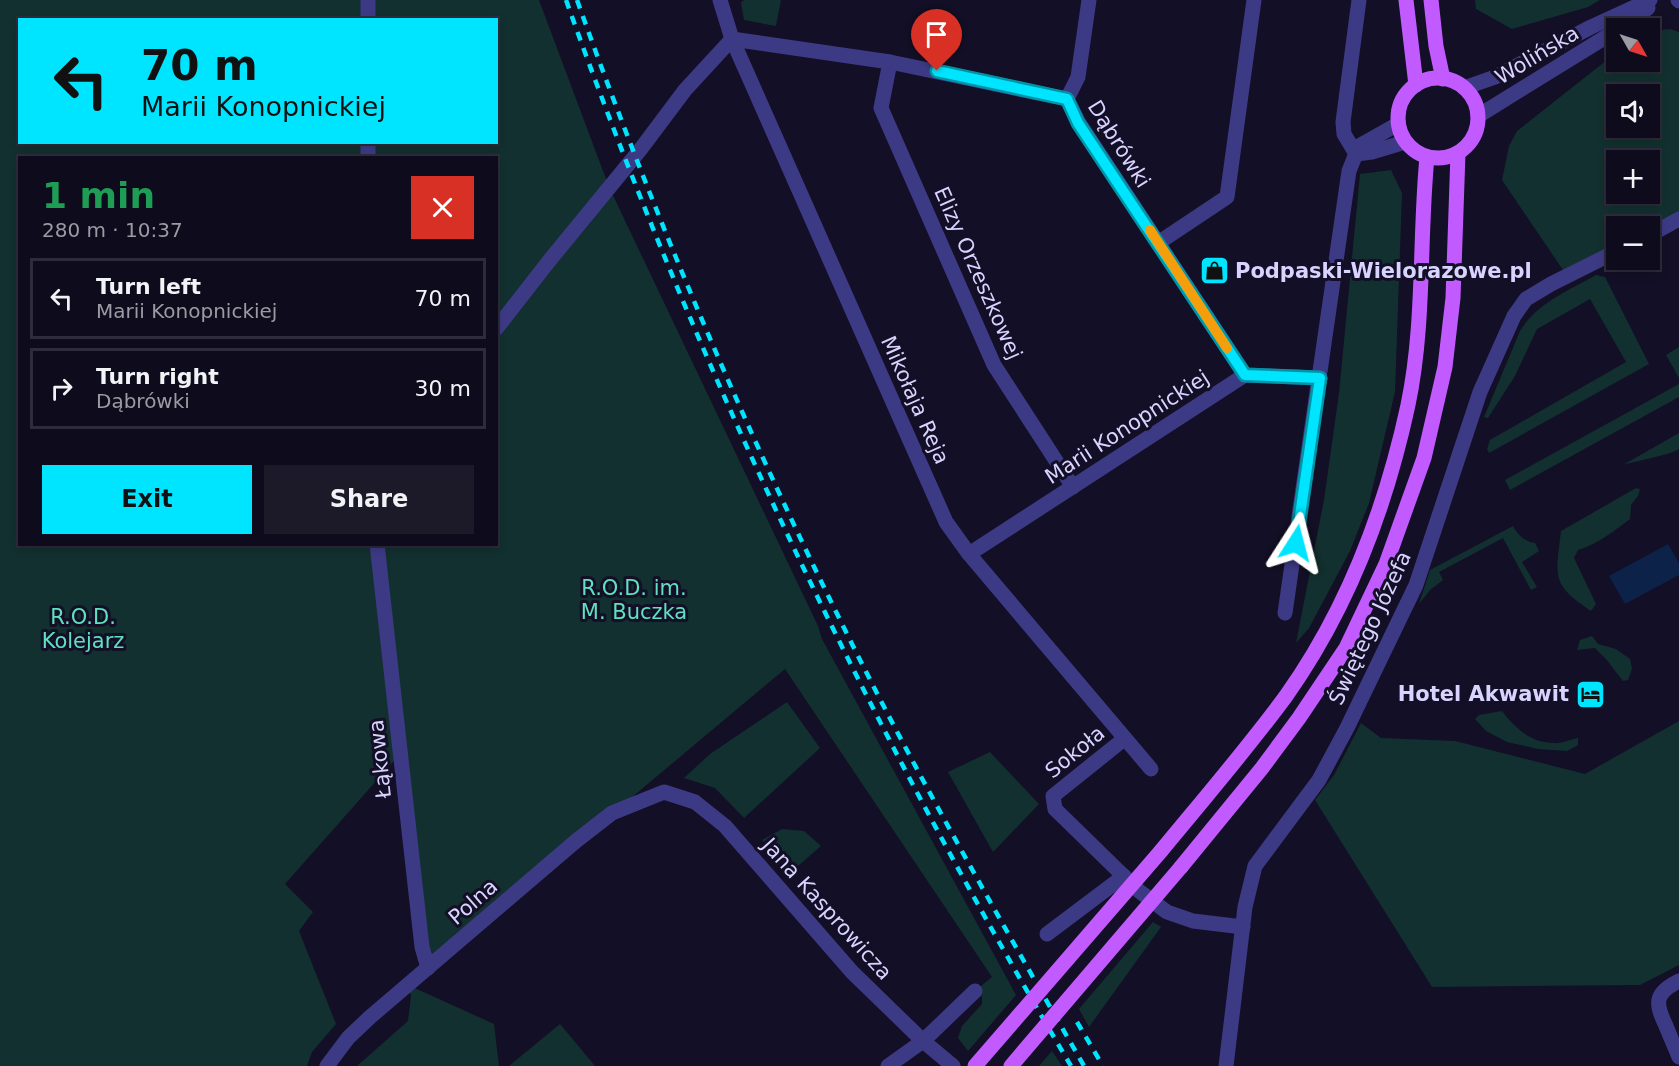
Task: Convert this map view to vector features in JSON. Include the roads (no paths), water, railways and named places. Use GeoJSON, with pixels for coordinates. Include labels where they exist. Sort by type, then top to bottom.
{"type":"FeatureCollection","features":[{"type":"Feature","properties":{"kind":"main road"},"geometry":{"type":"LineString","coordinates":[[1406,0],[1416,85]]}},
{"type":"Feature","properties":{"kind":"main road"},"geometry":{"type":"LineString","coordinates":[[1431,0],[1436,46],[1443,79]]}},
{"type":"Feature","properties":{"kind":"main road"},"geometry":{"type":"LineString","coordinates":[[1434,78],[1443,79],[1464,88],[1476,106],[1477,127],[1467,146],[1458,153],[1448,157],[1428,157],[1415,152],[1405,142],[1398,124],[1398,112],[1401,102],[1416,85],[1434,78]]}},
{"type":"Feature","properties":{"kind":"main road"},"geometry":{"type":"LineString","coordinates":[[1011,1066],[1181,867],[1262,768],[1346,648],[1386,564],[1424,458],[1444,367],[1453,298],[1458,153]]}},
{"type":"Feature","properties":{"kind":"main road"},"geometry":{"type":"LineString","coordinates":[[975,1066],[1161,851],[1287,695],[1322,638],[1365,553],[1408,405],[1414,365],[1428,157]]}},
{"type":"Feature","properties":{"kind":"street"},"geometry":{"type":"LineString","coordinates":[[368,0],[368,18]]}},
{"type":"Feature","properties":{"kind":"street","name":"Mikołaja Reja"},"geometry":{"type":"LineString","coordinates":[[720,0],[732,39],[946,522],[969,554],[1150,769]]}},
{"type":"Feature","properties":{"kind":"street"},"geometry":{"type":"LineString","coordinates":[[1067,99],[1078,76],[1089,0]]}},
{"type":"Feature","properties":{"kind":"street"},"geometry":{"type":"LineString","coordinates":[[1158,243],[1227,197],[1254,0]]}},
{"type":"Feature","properties":{"kind":"street"},"geometry":{"type":"LineString","coordinates":[[1356,154],[1344,134],[1343,122],[1359,0]]}},
{"type":"Feature","properties":{"kind":"street","name":"Wolińska"},"geometry":{"type":"LineString","coordinates":[[1464,88],[1495,77],[1591,27],[1650,0]]}},
{"type":"Feature","properties":{"kind":"street","name":"Wolińska"},"geometry":{"type":"LineString","coordinates":[[1634,18],[1659,0]]}},
{"type":"Feature","properties":{"kind":"street","name":"Wolińska"},"geometry":{"type":"LineString","coordinates":[[1478,116],[1606,36]]}},
{"type":"Feature","properties":{"kind":"street"},"geometry":{"type":"LineString","coordinates":[[498,326],[686,90],[732,39]]}},
{"type":"Feature","properties":{"kind":"street","name":"Dąbrówki"},"geometry":{"type":"LineString","coordinates":[[732,39],[890,62],[1067,99],[1078,123],[1245,375]]}},
{"type":"Feature","properties":{"kind":"street","name":"Elizy Orzeszkowej"},"geometry":{"type":"LineString","coordinates":[[890,62],[881,108],[994,365],[1073,488]]}},
{"type":"Feature","properties":{"kind":"street"},"geometry":{"type":"LineString","coordinates":[[1285,614],[1349,171],[1359,146],[1398,124]]}},
{"type":"Feature","properties":{"kind":"street"},"geometry":{"type":"LineString","coordinates":[[1356,154],[1372,152],[1405,142]]}},
{"type":"Feature","properties":{"kind":"street"},"geometry":{"type":"LineString","coordinates":[[1660,229],[1679,219]]}},
{"type":"Feature","properties":{"kind":"street","name":"Świętego Józefa"},"geometry":{"type":"LineString","coordinates":[[1226,1066],[1245,907],[1255,866],[1319,780],[1347,728],[1416,585],[1480,392],[1514,316],[1526,299],[1606,257]]}},
{"type":"Feature","properties":{"kind":"street"},"geometry":{"type":"LineString","coordinates":[[1245,375],[1320,378]]}},
{"type":"Feature","properties":{"kind":"street","name":"Marii Konopnickiej"},"geometry":{"type":"LineString","coordinates":[[969,554],[1245,375]]}},
{"type":"Feature","properties":{"kind":"street","name":"Łąkowa"},"geometry":{"type":"LineString","coordinates":[[377,546],[422,947],[428,968]]}},
{"type":"Feature","properties":{"kind":"street","name":"Sokoła"},"geometry":{"type":"LineString","coordinates":[[1124,739],[1053,796],[1054,808],[1139,891],[1167,912],[1193,921],[1243,927]]}},
{"type":"Feature","properties":{"kind":"street","name":"Polna"},"geometry":{"type":"LineString","coordinates":[[327,1066],[362,1024],[576,841],[612,813],[633,802],[664,792]]}},
{"type":"Feature","properties":{"kind":"street","name":"Jana Kasprowicza"},"geometry":{"type":"LineString","coordinates":[[664,792],[695,802],[725,826],[852,972],[923,1041],[953,1066]]}},
{"type":"Feature","properties":{"kind":"street"},"geometry":{"type":"LineString","coordinates":[[1047,934],[1124,876]]}},
{"type":"Feature","properties":{"kind":"street"},"geometry":{"type":"LineString","coordinates":[[1679,981],[1669,986],[1661,994],[1658,1008],[1679,1057]]}},
{"type":"Feature","properties":{"kind":"street"},"geometry":{"type":"LineString","coordinates":[[888,1066],[923,1041],[975,991]]}},
{"type":"Feature","properties":{"kind":"water"},"geometry":{"type":"Polygon","coordinates":[[[1668,544],[1679,563],[1679,575],[1625,604],[1609,576],[1668,544]]]}},
{"type":"Feature","properties":{"kind":"railway"},"geometry":{"type":"LineString","coordinates":[[566,0],[617,138],[672,276],[793,545],[926,809],[1071,1066]]}},
{"type":"Feature","properties":{"kind":"railway"},"geometry":{"type":"LineString","coordinates":[[577,0],[644,180],[680,268],[797,531],[906,749],[1084,1066]]}},
{"type":"Feature","properties":{"kind":"railway"},"geometry":{"type":"LineString","coordinates":[[1077,1022],[1103,1066]]}},
{"type":"Feature","properties":{"kind":"place","name":"Podpaski-Wielorazowe.pl"},"geometry":{"type":"Point","coordinates":[1214,271]}},
{"type":"Feature","properties":{"kind":"place","name":"Hotel Akwawit"},"geometry":{"type":"Point","coordinates":[1590,694]}},
{"type":"Feature","properties":{"kind":"park label","name":"R.O.D. im. M. Buczka"},"geometry":{"type":"Point","coordinates":[634,600]}},
{"type":"Feature","properties":{"kind":"park label","name":"R.O.D. Kolejarz"},"geometry":{"type":"Point","coordinates":[83,629]}}]}
